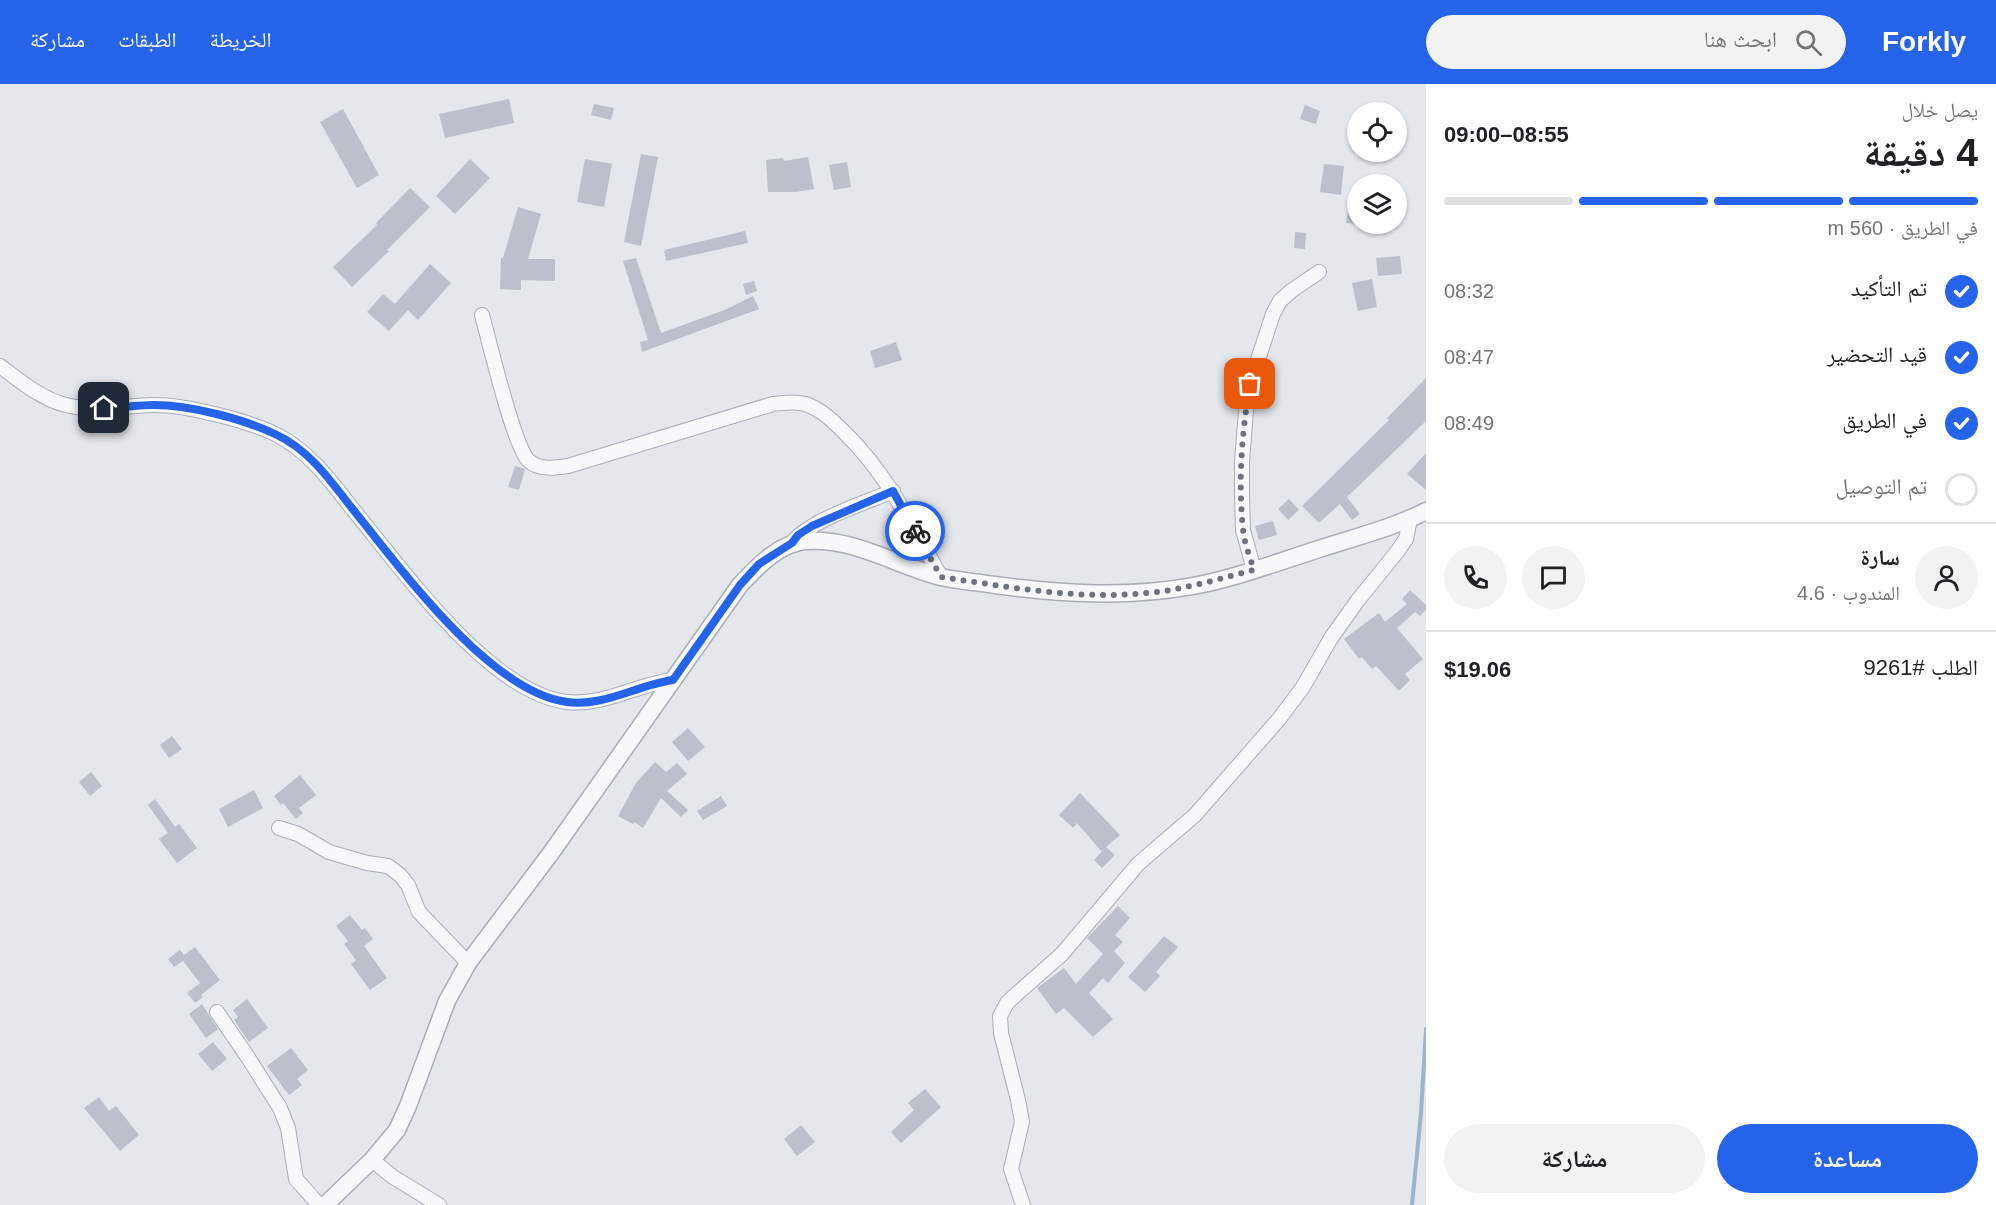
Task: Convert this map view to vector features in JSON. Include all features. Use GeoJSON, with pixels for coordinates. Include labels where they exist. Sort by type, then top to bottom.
{"type":"FeatureCollection","features":[{"type":"Feature","properties":{"kind":"street"},"geometry":{"type":"LineString","coordinates":[[1254,570],[1243,530],[1242,497],[1242,462],[1250,384],[1273,314],[1280,301],[1319,272]]}},
{"type":"Feature","properties":{"kind":"street"},"geometry":{"type":"LineString","coordinates":[[482,315],[517,440],[527,460],[539,466],[556,468],[568,466],[773,404],[791,402],[806,404],[829,416],[861,449],[893,491],[941,577]]}},
{"type":"Feature","properties":{"kind":"street"},"geometry":{"type":"LineString","coordinates":[[0,366],[51,400],[67,406],[92,409],[153,405],[183,406],[278,435],[306,454],[322,470],[404,572],[479,654],[510,678],[540,693],[566,702],[591,702],[648,684],[673,680]]}},
{"type":"Feature","properties":{"kind":"street"},"geometry":{"type":"LineString","coordinates":[[325,1205],[372,1160],[397,1130],[447,1002],[468,963],[551,853],[740,585],[759,564],[792,543],[798,535],[812,526],[893,491]]}},
{"type":"Feature","properties":{"kind":"street"},"geometry":{"type":"LineString","coordinates":[[792,543],[827,541],[855,547],[941,577],[1035,590],[1088,594],[1146,593],[1196,585],[1254,570],[1410,519],[1426,511]]}},
{"type":"Feature","properties":{"kind":"street"},"geometry":{"type":"LineString","coordinates":[[1023,1205],[1011,1169],[1022,1122],[1001,1033],[1000,1016],[1007,1003],[1062,954],[1138,864],[1195,815],[1279,719],[1303,687],[1331,638],[1406,539],[1410,519]]}},
{"type":"Feature","properties":{"kind":"street"},"geometry":{"type":"LineString","coordinates":[[279,828],[297,834],[329,852],[367,863],[388,866],[400,874],[408,885],[419,912],[468,963]]}},
{"type":"Feature","properties":{"kind":"street"},"geometry":{"type":"LineString","coordinates":[[217,1012],[280,1108],[288,1128],[296,1179],[319,1205]]}},
{"type":"Feature","properties":{"kind":"street"},"geometry":{"type":"LineString","coordinates":[[372,1160],[393,1177],[439,1205]]}},
{"type":"Feature","properties":{"kind":"building"},"geometry":{"type":"Polygon","coordinates":[[[509,99],[514,123],[445,138],[439,114],[509,99]]]}},
{"type":"Feature","properties":{"kind":"building"},"geometry":{"type":"Polygon","coordinates":[[[594,104],[614,108],[611,120],[591,115],[594,104]]]}},
{"type":"Feature","properties":{"kind":"building"},"geometry":{"type":"Polygon","coordinates":[[[1305,105],[1320,111],[1316,124],[1300,119],[1305,105]]]}},
{"type":"Feature","properties":{"kind":"building"},"geometry":{"type":"Polygon","coordinates":[[[343,109],[379,175],[357,188],[320,122],[343,109]]]}},
{"type":"Feature","properties":{"kind":"building"},"geometry":{"type":"Polygon","coordinates":[[[641,154],[658,157],[641,246],[624,242],[641,154]]]}},
{"type":"Feature","properties":{"kind":"building"},"geometry":{"type":"Polygon","coordinates":[[[808,157],[814,189],[796,192],[768,192],[766,160],[783,158],[784,161],[808,157]]]}},
{"type":"Feature","properties":{"kind":"building"},"geometry":{"type":"Polygon","coordinates":[[[470,159],[490,178],[455,214],[436,196],[470,159]]]}},
{"type":"Feature","properties":{"kind":"building"},"geometry":{"type":"Polygon","coordinates":[[[585,159],[612,164],[604,207],[577,202],[585,159]]]}},
{"type":"Feature","properties":{"kind":"building"},"geometry":{"type":"Polygon","coordinates":[[[847,162],[851,187],[834,190],[829,165],[847,162]]]}},
{"type":"Feature","properties":{"kind":"building"},"geometry":{"type":"Polygon","coordinates":[[[1324,164],[1344,166],[1341,195],[1320,192],[1324,164]]]}},
{"type":"Feature","properties":{"kind":"building"},"geometry":{"type":"Polygon","coordinates":[[[410,188],[430,207],[352,287],[333,267],[377,225],[376,223],[410,188]]]}},
{"type":"Feature","properties":{"kind":"building"},"geometry":{"type":"Polygon","coordinates":[[[518,207],[541,214],[528,259],[555,259],[555,281],[521,280],[521,290],[500,289],[501,258],[503,258],[518,207]]]}},
{"type":"Feature","properties":{"kind":"building"},"geometry":{"type":"Polygon","coordinates":[[[745,231],[748,243],[666,261],[664,251],[667,251],[664,250],[745,231]]]}},
{"type":"Feature","properties":{"kind":"building"},"geometry":{"type":"Polygon","coordinates":[[[1295,232],[1306,233],[1305,249],[1294,248],[1295,232]]]}},
{"type":"Feature","properties":{"kind":"building"},"geometry":{"type":"Polygon","coordinates":[[[1400,256],[1402,274],[1378,276],[1376,258],[1400,256]]]}},
{"type":"Feature","properties":{"kind":"building"},"geometry":{"type":"Polygon","coordinates":[[[636,258],[661,333],[727,309],[753,296],[759,309],[642,352],[640,342],[648,340],[623,261],[636,258]]]}},
{"type":"Feature","properties":{"kind":"building"},"geometry":{"type":"Polygon","coordinates":[[[430,264],[451,283],[418,320],[408,310],[389,331],[367,312],[383,294],[395,304],[430,264]]]}},
{"type":"Feature","properties":{"kind":"building"},"geometry":{"type":"Polygon","coordinates":[[[1372,279],[1377,307],[1358,311],[1352,283],[1372,279]]]}},
{"type":"Feature","properties":{"kind":"building"},"geometry":{"type":"Polygon","coordinates":[[[754,281],[757,291],[746,295],[743,284],[754,281]]]}},
{"type":"Feature","properties":{"kind":"building"},"geometry":{"type":"Polygon","coordinates":[[[896,342],[902,360],[875,368],[870,351],[896,342]]]}},
{"type":"Feature","properties":{"kind":"building"},"geometry":{"type":"Polygon","coordinates":[[[1426,378],[1426,421],[1347,497],[1360,514],[1352,520],[1340,504],[1319,523],[1302,506],[1389,420],[1387,418],[1426,378]]]}},
{"type":"Feature","properties":{"kind":"building"},"geometry":{"type":"Polygon","coordinates":[[[1426,453],[1426,490],[1407,474],[1426,453]]]}},
{"type":"Feature","properties":{"kind":"building"},"geometry":{"type":"Polygon","coordinates":[[[515,466],[525,469],[519,490],[508,487],[515,466]]]}},
{"type":"Feature","properties":{"kind":"building"},"geometry":{"type":"Polygon","coordinates":[[[1289,499],[1299,510],[1288,520],[1278,509],[1289,499]]]}},
{"type":"Feature","properties":{"kind":"building"},"geometry":{"type":"Polygon","coordinates":[[[1273,521],[1277,535],[1259,540],[1255,526],[1273,521]]]}},
{"type":"Feature","properties":{"kind":"building"},"geometry":{"type":"Polygon","coordinates":[[[1410,590],[1426,605],[1426,610],[1420,616],[1415,612],[1397,628],[1423,659],[1405,674],[1410,680],[1399,691],[1376,666],[1372,669],[1362,657],[1359,659],[1344,639],[1379,613],[1385,622],[1407,604],[1402,599],[1410,590]]]}},
{"type":"Feature","properties":{"kind":"building"},"geometry":{"type":"Polygon","coordinates":[[[688,728],[705,747],[688,761],[672,742],[688,728]]]}},
{"type":"Feature","properties":{"kind":"building"},"geometry":{"type":"Polygon","coordinates":[[[172,736],[182,749],[169,758],[160,745],[172,736]]]}},
{"type":"Feature","properties":{"kind":"building"},"geometry":{"type":"Polygon","coordinates":[[[655,762],[666,772],[677,763],[687,774],[667,791],[688,810],[681,817],[661,798],[643,828],[618,816],[636,783],[655,762]]]}},
{"type":"Feature","properties":{"kind":"building"},"geometry":{"type":"Polygon","coordinates":[[[91,772],[102,786],[90,796],[79,782],[91,772]]]}},
{"type":"Feature","properties":{"kind":"building"},"geometry":{"type":"Polygon","coordinates":[[[300,775],[316,795],[299,808],[303,813],[296,819],[274,796],[300,775]]]}},
{"type":"Feature","properties":{"kind":"building"},"geometry":{"type":"Polygon","coordinates":[[[254,790],[263,808],[228,827],[219,809],[254,790]]]}},
{"type":"Feature","properties":{"kind":"building"},"geometry":{"type":"Polygon","coordinates":[[[1080,793],[1120,835],[1106,847],[1115,855],[1102,868],[1094,860],[1104,849],[1101,851],[1077,823],[1073,828],[1059,815],[1080,793]]]}},
{"type":"Feature","properties":{"kind":"building"},"geometry":{"type":"Polygon","coordinates":[[[721,796],[727,806],[703,820],[697,811],[721,796]]]}},
{"type":"Feature","properties":{"kind":"building"},"geometry":{"type":"Polygon","coordinates":[[[155,799],[175,827],[179,824],[197,848],[177,863],[159,839],[168,833],[148,805],[155,799]]]}},
{"type":"Feature","properties":{"kind":"building"},"geometry":{"type":"Polygon","coordinates":[[[1118,906],[1130,918],[1115,935],[1123,942],[1114,951],[1125,963],[1108,983],[1103,978],[1089,993],[1113,1019],[1093,1037],[1064,1008],[1056,1014],[1037,988],[1064,968],[1076,984],[1103,954],[1087,938],[1118,906]]]}},
{"type":"Feature","properties":{"kind":"building"},"geometry":{"type":"Polygon","coordinates":[[[350,915],[362,930],[365,928],[373,939],[364,946],[387,978],[370,990],[351,964],[356,960],[344,944],[348,941],[336,926],[350,915]]]}},
{"type":"Feature","properties":{"kind":"building"},"geometry":{"type":"Polygon","coordinates":[[[1164,936],[1178,947],[1156,972],[1160,976],[1145,992],[1128,977],[1164,936]]]}},
{"type":"Feature","properties":{"kind":"building"},"geometry":{"type":"Polygon","coordinates":[[[195,947],[220,980],[201,995],[203,997],[195,1003],[187,993],[200,983],[183,961],[174,967],[168,959],[180,950],[184,955],[195,947]]]}},
{"type":"Feature","properties":{"kind":"building"},"geometry":{"type":"Polygon","coordinates":[[[247,999],[268,1028],[249,1042],[234,1020],[238,1017],[233,1010],[247,999]]]}},
{"type":"Feature","properties":{"kind":"building"},"geometry":{"type":"Polygon","coordinates":[[[202,1004],[218,1029],[206,1038],[189,1014],[202,1004]]]}},
{"type":"Feature","properties":{"kind":"building"},"geometry":{"type":"Polygon","coordinates":[[[213,1042],[227,1059],[212,1071],[198,1054],[213,1042]]]}},
{"type":"Feature","properties":{"kind":"building"},"geometry":{"type":"Polygon","coordinates":[[[291,1048],[308,1070],[297,1079],[302,1085],[289,1095],[267,1066],[291,1048]]]}},
{"type":"Feature","properties":{"kind":"building"},"geometry":{"type":"Polygon","coordinates":[[[925,1089],[941,1107],[901,1143],[891,1132],[914,1110],[908,1103],[925,1089]]]}},
{"type":"Feature","properties":{"kind":"building"},"geometry":{"type":"Polygon","coordinates":[[[99,1097],[109,1111],[116,1106],[139,1135],[120,1151],[84,1108],[99,1097]]]}},
{"type":"Feature","properties":{"kind":"building"},"geometry":{"type":"Polygon","coordinates":[[[801,1125],[815,1142],[797,1156],[784,1139],[801,1125]]]}},
{"type":"Feature","properties":{"kind":"waterway"},"geometry":{"type":"LineString","coordinates":[[1412,1205],[1426,1029]]}},
{"type":"Feature","properties":{"kind":"way so far"},"geometry":{"type":"LineString","coordinates":[[915,531],[941,577],[1035,590],[1088,594],[1146,593],[1196,585],[1254,570],[1243,530],[1242,497],[1242,462],[1250,384]]}},
{"type":"Feature","properties":{"kind":"route"},"geometry":{"type":"LineString","coordinates":[[104,408],[183,406],[278,435],[306,454],[322,470],[404,572],[479,654],[510,678],[540,693],[566,702],[591,702],[648,684],[673,680],[740,585],[759,564],[792,543],[798,535],[812,526],[893,491],[915,531]]}}]}
